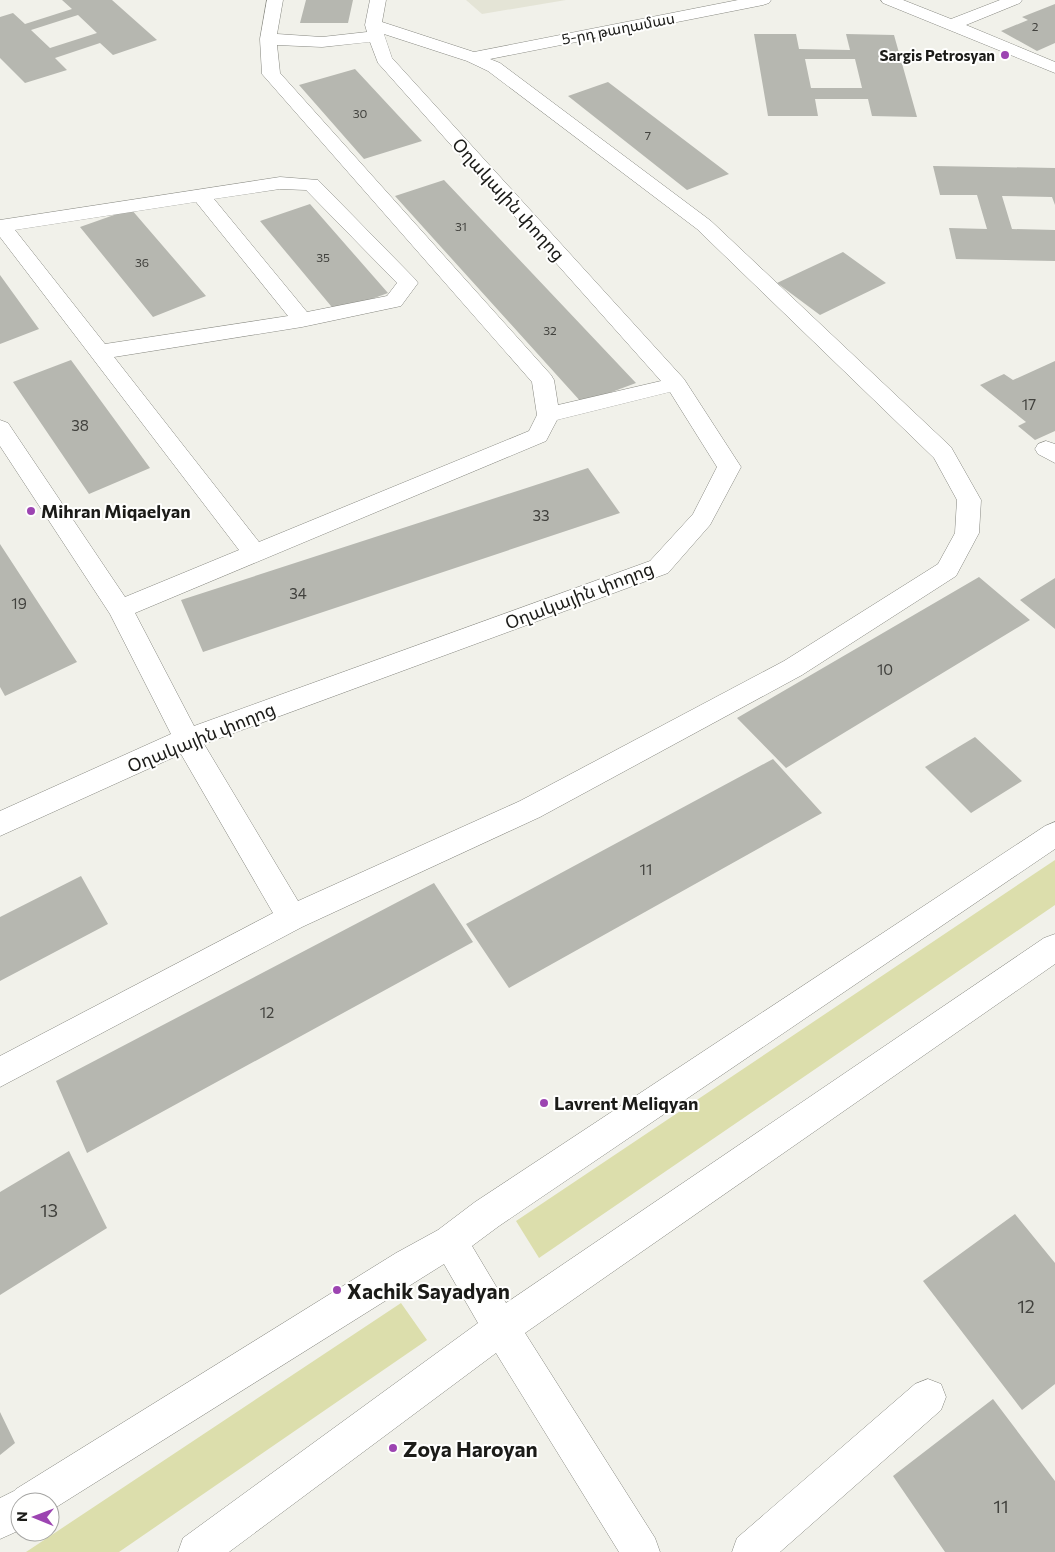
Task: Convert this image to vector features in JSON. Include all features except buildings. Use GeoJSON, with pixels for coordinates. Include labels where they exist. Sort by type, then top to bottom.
{"type":"FeatureCollection","features":[{"type":"Feature","properties":{"kind":"street"},"geometry":{"type":"LineString","coordinates":[[120,609],[538,436],[548,415],[543,380],[270,74],[268,39],[274,0]]}},
{"type":"Feature","properties":{"kind":"street"},"geometry":{"type":"LineString","coordinates":[[375,31],[378,0]]}},
{"type":"Feature","properties":{"kind":"street","name":"5-րդ թաղամաս"},"geometry":{"type":"LineString","coordinates":[[474,57],[762,0]]}},
{"type":"Feature","properties":{"kind":"street"},"geometry":{"type":"LineString","coordinates":[[889,0],[1055,68]]}},
{"type":"Feature","properties":{"kind":"street"},"geometry":{"type":"LineString","coordinates":[[952,25],[1014,0]]}},
{"type":"Feature","properties":{"kind":"street"},"geometry":{"type":"LineString","coordinates":[[0,1072],[292,918],[530,809],[793,668],[947,570],[967,533],[969,500],[944,454],[704,225],[494,67],[474,57],[375,31],[322,42],[268,39]]}},
{"type":"Feature","properties":{"kind":"street","name":"Օղակային փողոց"},"geometry":{"type":"LineString","coordinates":[[0,824],[187,739],[659,567],[702,519],[730,467],[676,384],[384,59],[375,31]]}},
{"type":"Feature","properties":{"kind":"street"},"geometry":{"type":"LineString","coordinates":[[100,352],[302,320],[394,301],[408,283],[311,184],[280,183],[1,226],[255,553]]}},
{"type":"Feature","properties":{"kind":"street"},"geometry":{"type":"LineString","coordinates":[[200,195],[302,320]]}},
{"type":"Feature","properties":{"kind":"street"},"geometry":{"type":"LineString","coordinates":[[548,415],[676,384]]}},
{"type":"Feature","properties":{"kind":"street"},"geometry":{"type":"LineString","coordinates":[[0,428],[120,609],[187,739],[292,918]]}},
{"type":"Feature","properties":{"kind":"street"},"geometry":{"type":"LineString","coordinates":[[45,1492],[408,1265],[450,1242],[487,1214],[1055,834]]}},
{"type":"Feature","properties":{"kind":"street"},"geometry":{"type":"LineString","coordinates":[[197,1552],[501,1328],[1055,948]]}},
{"type":"Feature","properties":{"kind":"street"},"geometry":{"type":"LineString","coordinates":[[450,1242],[501,1328],[641,1552]]}},
{"type":"Feature","properties":{"kind":"street"},"geometry":{"type":"LineString","coordinates":[[751,1552],[928,1397]]}},
{"type":"Feature","properties":{"kind":"shaded area"},"geometry":{"type":"Polygon","coordinates":[[[466,0],[566,0],[482,14],[466,0]]]}},
{"type":"Feature","properties":{"kind":"green space"},"geometry":{"type":"Polygon","coordinates":[[[1055,860],[1055,905],[539,1258],[516,1221],[1055,860]]]}},
{"type":"Feature","properties":{"kind":"green space"},"geometry":{"type":"Polygon","coordinates":[[[401,1303],[427,1340],[119,1552],[26,1552],[41,1542],[60,1542],[60,1529],[401,1303]]]}},
{"type":"Feature","properties":{"kind":"place","name":"Sargis Petrosyan"},"geometry":{"type":"Point","coordinates":[1005,55]}},
{"type":"Feature","properties":{"kind":"place","name":"Mihran Miqaelyan"},"geometry":{"type":"Point","coordinates":[31,511]}},
{"type":"Feature","properties":{"kind":"place","name":"Lavrent Meliqyan"},"geometry":{"type":"Point","coordinates":[544,1103]}},
{"type":"Feature","properties":{"kind":"place","name":"Xachik Sayadyan"},"geometry":{"type":"Point","coordinates":[337,1290]}},
{"type":"Feature","properties":{"kind":"place","name":"Zoya Haroyan"},"geometry":{"type":"Point","coordinates":[393,1448]}}]}
